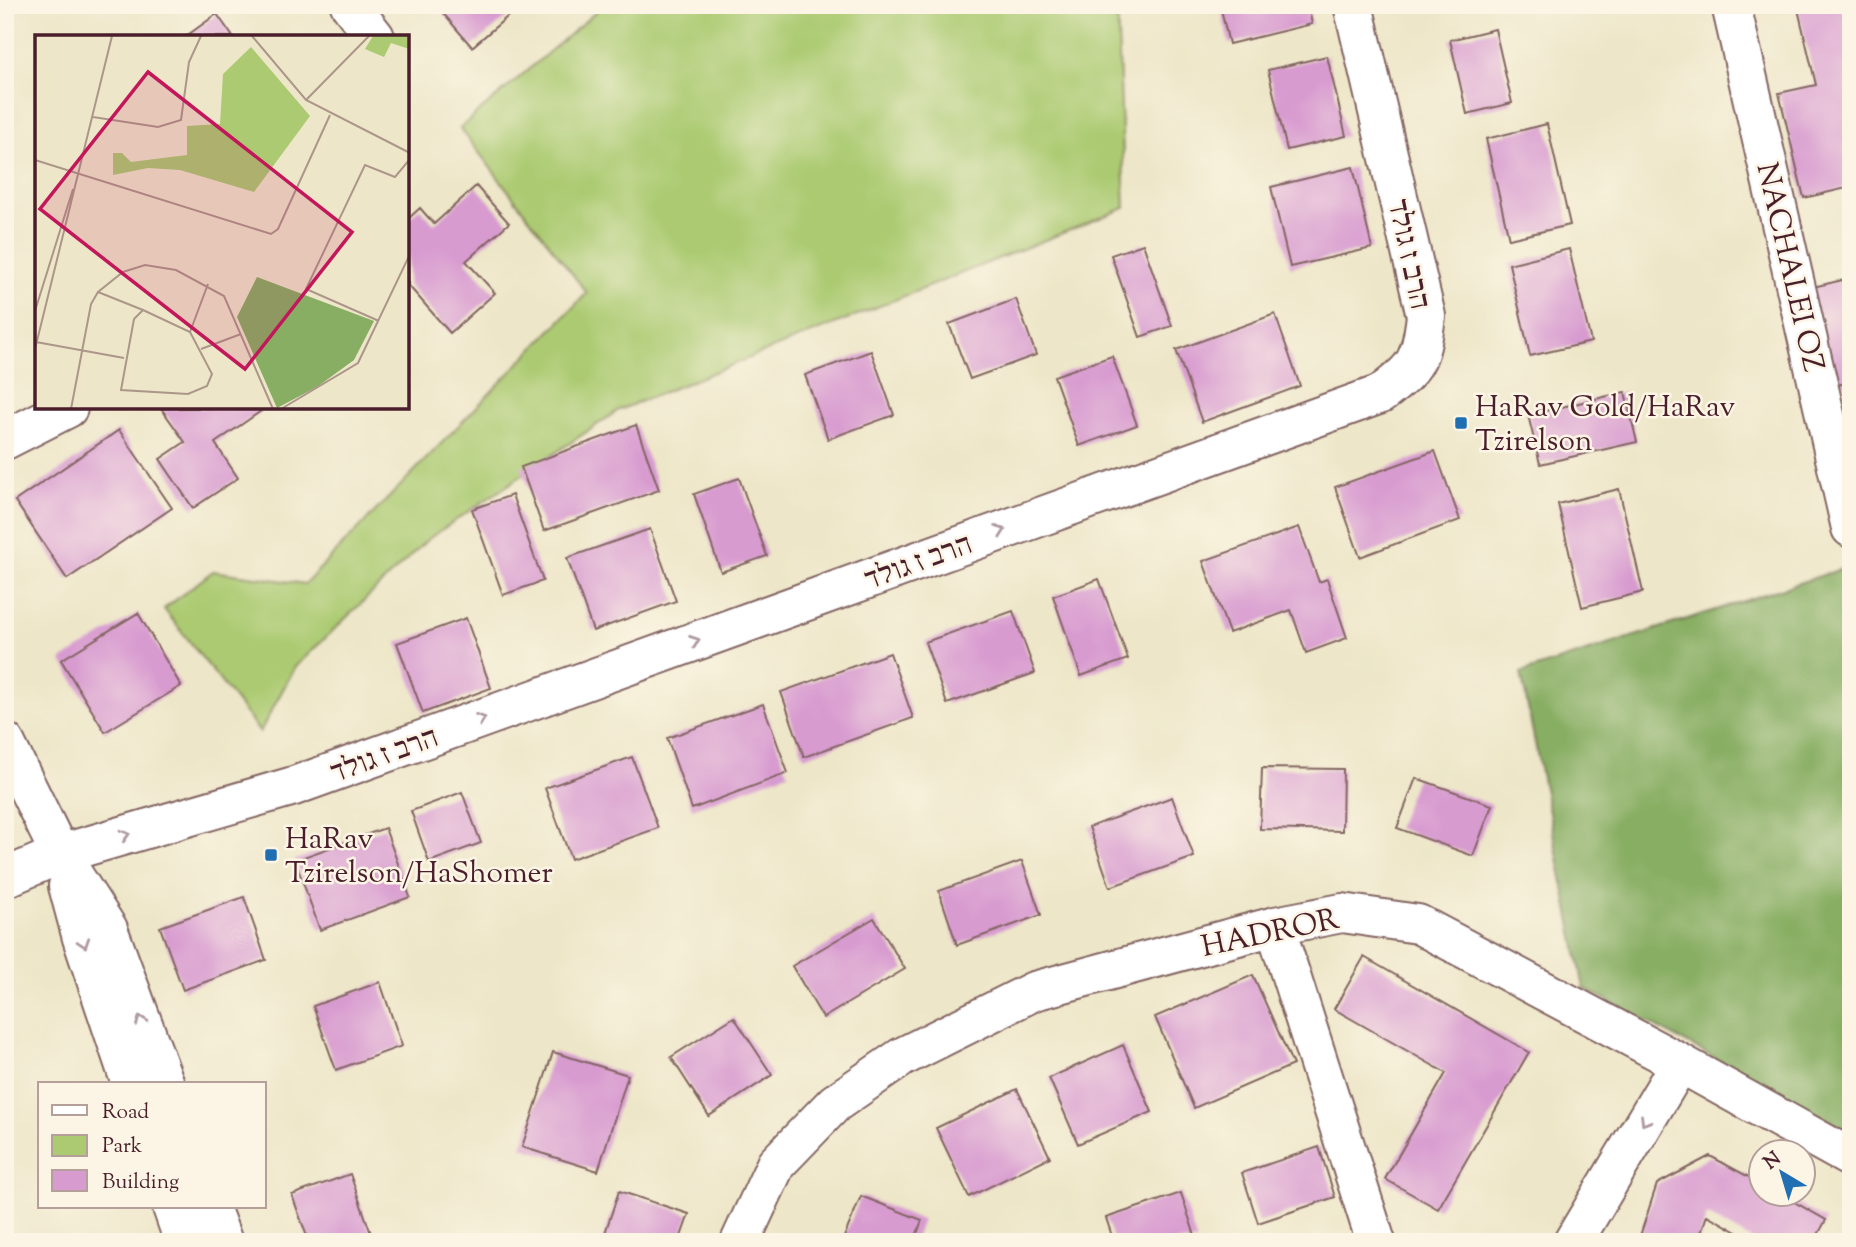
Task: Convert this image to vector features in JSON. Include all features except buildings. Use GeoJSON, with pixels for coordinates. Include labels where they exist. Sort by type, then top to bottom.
{"type":"FeatureCollection","features":[{"type":"Feature","properties":{"kind":"street"},"geometry":{"type":"LineString","coordinates":[[350,5],[373,35]]}},
{"type":"Feature","properties":{"kind":"street","name":"הרב ז גולד"},"geometry":{"type":"LineString","coordinates":[[5,878],[60,854],[293,786],[1381,394],[1408,372],[1422,350],[1426,316],[1353,5]]}},
{"type":"Feature","properties":{"kind":"street","name":"NACHALEI OZ"},"geometry":{"type":"LineString","coordinates":[[1731,5],[1851,528]]}},
{"type":"Feature","properties":{"kind":"street"},"geometry":{"type":"LineString","coordinates":[[5,440],[64,410]]}},
{"type":"Feature","properties":{"kind":"street"},"geometry":{"type":"LineString","coordinates":[[5,742],[60,854],[108,929],[164,1082]]}},
{"type":"Feature","properties":{"kind":"street"},"geometry":{"type":"LineString","coordinates":[[60,854],[82,938],[130,1082]]}},
{"type":"Feature","properties":{"kind":"street","name":"HADROR"},"geometry":{"type":"LineString","coordinates":[[740,1242],[776,1164],[835,1103],[902,1057],[1034,991],[1275,926],[1342,913],[1418,924],[1851,1158]]}},
{"type":"Feature","properties":{"kind":"street"},"geometry":{"type":"LineString","coordinates":[[1275,926],[1376,1242]]}},
{"type":"Feature","properties":{"kind":"street"},"geometry":{"type":"LineString","coordinates":[[1573,1242],[1679,1063]]}},
{"type":"Feature","properties":{"kind":"street"},"geometry":{"type":"LineString","coordinates":[[172,1208],[184,1242]]}},
{"type":"Feature","properties":{"kind":"street"},"geometry":{"type":"LineString","coordinates":[[210,1208],[223,1242]]}},
{"type":"Feature","properties":{"kind":"green space"},"geometry":{"type":"Polygon","coordinates":[[[604,5],[1117,5],[1125,208],[619,410],[428,539],[295,667],[260,732],[164,609],[213,571],[305,584],[587,293],[460,128],[604,5]]]}},
{"type":"Feature","properties":{"kind":"green space"},"geometry":{"type":"Polygon","coordinates":[[[1851,566],[1851,1132],[1584,988],[1521,673],[1851,566]]]}},
{"type":"Feature","properties":{"kind":"place","name":"HaRav Gold/HaRav Tzirelson"},"geometry":{"type":"Point","coordinates":[1461,423]}},
{"type":"Feature","properties":{"kind":"place","name":"HaRav Tzirelson/HaShomer"},"geometry":{"type":"Point","coordinates":[271,855]}}]}
